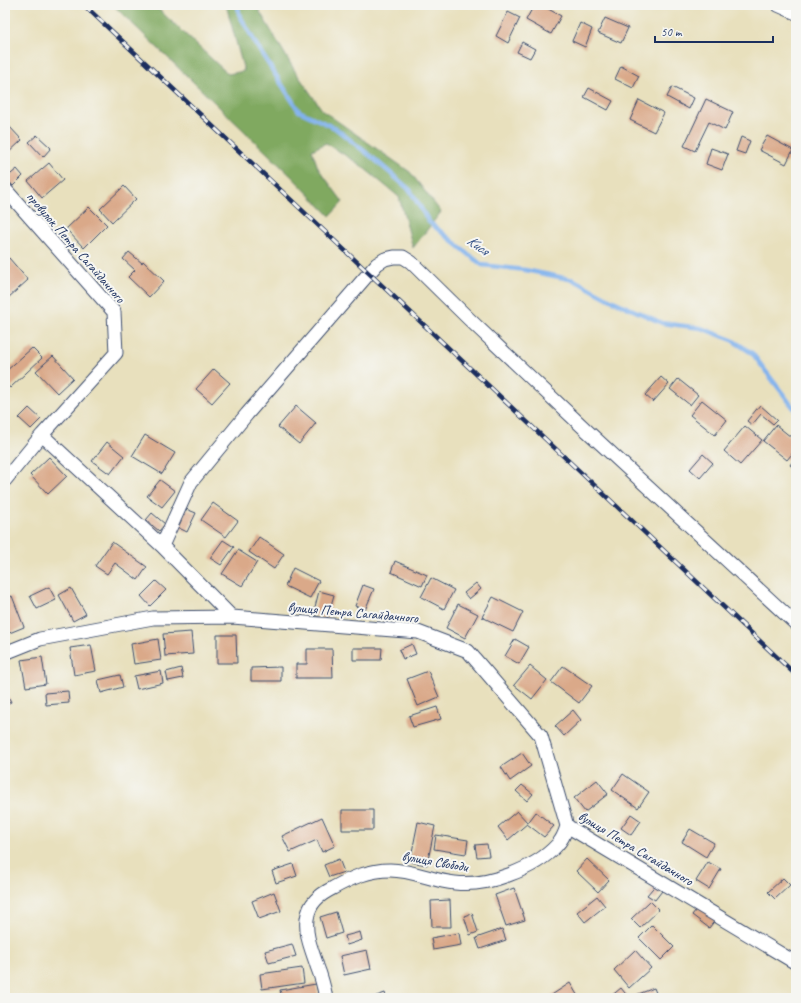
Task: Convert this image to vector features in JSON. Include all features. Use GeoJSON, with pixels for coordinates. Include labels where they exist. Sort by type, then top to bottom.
{"type":"FeatureCollection","features":[{"type":"Feature","properties":{"kind":"street"},"geometry":{"type":"LineString","coordinates":[[778,5],[796,13]]}},
{"type":"Feature","properties":{"kind":"street","name":"провулок Петра Сагайдачного"},"geometry":{"type":"LineString","coordinates":[[5,189],[114,312],[116,353],[42,435],[5,480]]}},
{"type":"Feature","properties":{"kind":"street"},"geometry":{"type":"LineString","coordinates":[[162,546],[191,482],[232,431],[377,264],[390,257],[403,257],[415,265],[469,319],[574,419],[796,624]]}},
{"type":"Feature","properties":{"kind":"street"},"geometry":{"type":"LineString","coordinates":[[42,435],[162,546],[232,617]]}},
{"type":"Feature","properties":{"kind":"street","name":"вулиця Петра Сагайдачного"},"geometry":{"type":"LineString","coordinates":[[5,653],[40,639],[154,618],[232,617],[418,632],[468,652],[541,736],[567,826],[796,963]]}},
{"type":"Feature","properties":{"kind":"street","name":"вулиця Свободи"},"geometry":{"type":"LineString","coordinates":[[326,998],[307,932],[307,918],[310,908],[312,903],[321,895],[359,875],[383,870],[412,872],[445,882],[462,884],[478,883],[495,879],[513,873],[544,856],[558,844],[564,836],[567,826]]}},
{"type":"Feature","properties":{"kind":"green space"},"geometry":{"type":"Polygon","coordinates":[[[113,5],[154,5],[228,74],[244,71],[226,5],[258,5],[260,12],[295,71],[323,111],[410,172],[441,212],[413,248],[399,197],[359,164],[326,143],[312,150],[318,168],[343,202],[330,216],[292,177],[113,5]]]}},
{"type":"Feature","properties":{"kind":"building"},"geometry":{"type":"Polygon","coordinates":[[[534,5],[541,5],[561,16],[551,34],[526,20],[534,5]]]}},
{"type":"Feature","properties":{"kind":"building"},"geometry":{"type":"Polygon","coordinates":[[[508,12],[520,18],[508,43],[496,36],[508,12]]]}},
{"type":"Feature","properties":{"kind":"building"},"geometry":{"type":"Polygon","coordinates":[[[605,18],[628,28],[621,43],[598,33],[605,18]]]}},
{"type":"Feature","properties":{"kind":"building"},"geometry":{"type":"Polygon","coordinates":[[[580,23],[592,29],[585,47],[572,41],[580,23]]]}},
{"type":"Feature","properties":{"kind":"building"},"geometry":{"type":"Polygon","coordinates":[[[522,42],[535,49],[530,58],[517,52],[522,42]]]}},
{"type":"Feature","properties":{"kind":"building"},"geometry":{"type":"Polygon","coordinates":[[[621,66],[639,76],[633,88],[615,79],[621,66]]]}},
{"type":"Feature","properties":{"kind":"building"},"geometry":{"type":"Polygon","coordinates":[[[672,87],[694,98],[689,109],[667,97],[672,87]]]}},
{"type":"Feature","properties":{"kind":"building"},"geometry":{"type":"Polygon","coordinates":[[[589,88],[613,101],[608,110],[584,97],[589,88]]]}},
{"type":"Feature","properties":{"kind":"building"},"geometry":{"type":"Polygon","coordinates":[[[706,99],[733,112],[725,130],[709,122],[695,151],[684,146],[706,99]]]}},
{"type":"Feature","properties":{"kind":"building"},"geometry":{"type":"Polygon","coordinates":[[[639,100],[664,113],[654,132],[630,120],[639,100]]]}},
{"type":"Feature","properties":{"kind":"building"},"geometry":{"type":"Polygon","coordinates":[[[8,125],[22,140],[5,156],[5,128],[8,125]]]}},
{"type":"Feature","properties":{"kind":"building"},"geometry":{"type":"Polygon","coordinates":[[[37,135],[51,148],[43,157],[29,142],[37,135]]]}},
{"type":"Feature","properties":{"kind":"building"},"geometry":{"type":"Polygon","coordinates":[[[767,136],[793,150],[786,164],[759,150],[767,136]]]}},
{"type":"Feature","properties":{"kind":"building"},"geometry":{"type":"Polygon","coordinates":[[[741,137],[750,141],[745,154],[736,151],[741,137]]]}},
{"type":"Feature","properties":{"kind":"building"},"geometry":{"type":"Polygon","coordinates":[[[711,148],[728,154],[722,170],[706,164],[711,148]]]}},
{"type":"Feature","properties":{"kind":"building"},"geometry":{"type":"Polygon","coordinates":[[[49,163],[63,180],[42,198],[28,181],[49,163]]]}},
{"type":"Feature","properties":{"kind":"building"},"geometry":{"type":"Polygon","coordinates":[[[17,169],[23,176],[13,186],[6,178],[17,169]]]}},
{"type":"Feature","properties":{"kind":"building"},"geometry":{"type":"Polygon","coordinates":[[[124,186],[136,199],[112,222],[100,209],[124,186]]]}},
{"type":"Feature","properties":{"kind":"building"},"geometry":{"type":"Polygon","coordinates":[[[89,207],[107,225],[84,248],[66,229],[89,207]]]}},
{"type":"Feature","properties":{"kind":"building"},"geometry":{"type":"Polygon","coordinates":[[[129,252],[142,263],[143,261],[164,281],[149,297],[128,277],[135,270],[123,259],[129,252]]]}},
{"type":"Feature","properties":{"kind":"building"},"geometry":{"type":"Polygon","coordinates":[[[9,258],[28,280],[8,298],[5,294],[5,261],[9,258]]]}},
{"type":"Feature","properties":{"kind":"building"},"geometry":{"type":"Polygon","coordinates":[[[32,348],[42,358],[10,388],[5,382],[5,372],[32,348]]]}},
{"type":"Feature","properties":{"kind":"building"},"geometry":{"type":"Polygon","coordinates":[[[53,356],[73,378],[57,393],[36,371],[53,356]]]}},
{"type":"Feature","properties":{"kind":"building"},"geometry":{"type":"Polygon","coordinates":[[[214,369],[230,383],[212,403],[196,389],[214,369]]]}},
{"type":"Feature","properties":{"kind":"building"},"geometry":{"type":"Polygon","coordinates":[[[661,377],[669,384],[653,402],[645,395],[661,377]]]}},
{"type":"Feature","properties":{"kind":"building"},"geometry":{"type":"Polygon","coordinates":[[[678,379],[698,395],[690,405],[670,389],[678,379]]]}},
{"type":"Feature","properties":{"kind":"building"},"geometry":{"type":"Polygon","coordinates":[[[702,400],[727,420],[715,435],[690,415],[702,400]]]}},
{"type":"Feature","properties":{"kind":"building"},"geometry":{"type":"Polygon","coordinates":[[[760,405],[777,420],[773,424],[761,414],[752,425],[747,421],[760,405]]]}},
{"type":"Feature","properties":{"kind":"building"},"geometry":{"type":"Polygon","coordinates":[[[296,406],[316,423],[299,444],[278,427],[296,406]]]}},
{"type":"Feature","properties":{"kind":"building"},"geometry":{"type":"Polygon","coordinates":[[[29,408],[41,419],[31,429],[19,418],[29,408]]]}},
{"type":"Feature","properties":{"kind":"building"},"geometry":{"type":"Polygon","coordinates":[[[776,425],[796,441],[796,449],[787,460],[763,441],[776,425]]]}},
{"type":"Feature","properties":{"kind":"building"},"geometry":{"type":"Polygon","coordinates":[[[745,426],[762,440],[740,465],[724,451],[745,426]]]}},
{"type":"Feature","properties":{"kind":"building"},"geometry":{"type":"Polygon","coordinates":[[[145,435],[175,453],[162,474],[132,456],[145,435]]]}},
{"type":"Feature","properties":{"kind":"building"},"geometry":{"type":"Polygon","coordinates":[[[107,442],[124,456],[110,474],[92,461],[107,442]]]}},
{"type":"Feature","properties":{"kind":"building"},"geometry":{"type":"Polygon","coordinates":[[[703,454],[713,463],[700,478],[690,469],[703,454]]]}},
{"type":"Feature","properties":{"kind":"building"},"geometry":{"type":"Polygon","coordinates":[[[49,457],[67,476],[48,494],[30,475],[49,457]]]}},
{"type":"Feature","properties":{"kind":"building"},"geometry":{"type":"Polygon","coordinates":[[[796,457],[796,470],[790,465],[796,457]]]}},
{"type":"Feature","properties":{"kind":"building"},"geometry":{"type":"Polygon","coordinates":[[[160,480],[175,491],[162,507],[147,496],[160,480]]]}},
{"type":"Feature","properties":{"kind":"building"},"geometry":{"type":"Polygon","coordinates":[[[213,503],[238,521],[226,537],[201,520],[213,503]]]}},
{"type":"Feature","properties":{"kind":"building"},"geometry":{"type":"Polygon","coordinates":[[[186,509],[196,513],[187,532],[177,527],[186,509]]]}},
{"type":"Feature","properties":{"kind":"building"},"geometry":{"type":"Polygon","coordinates":[[[152,513],[165,524],[159,531],[146,520],[152,513]]]}},
{"type":"Feature","properties":{"kind":"building"},"geometry":{"type":"Polygon","coordinates":[[[259,537],[284,554],[274,569],[249,552],[259,537]]]}},
{"type":"Feature","properties":{"kind":"building"},"geometry":{"type":"Polygon","coordinates":[[[223,540],[234,547],[221,565],[210,558],[223,540]]]}},
{"type":"Feature","properties":{"kind":"building"},"geometry":{"type":"Polygon","coordinates":[[[112,542],[147,567],[138,580],[115,563],[107,574],[95,566],[112,542]]]}},
{"type":"Feature","properties":{"kind":"building"},"geometry":{"type":"Polygon","coordinates":[[[238,550],[257,562],[242,586],[222,574],[238,550]]]}},
{"type":"Feature","properties":{"kind":"building"},"geometry":{"type":"Polygon","coordinates":[[[395,561],[427,575],[422,586],[391,572],[395,561]]]}},
{"type":"Feature","properties":{"kind":"building"},"geometry":{"type":"Polygon","coordinates":[[[293,568],[319,581],[310,598],[285,586],[293,568]]]}},
{"type":"Feature","properties":{"kind":"building"},"geometry":{"type":"Polygon","coordinates":[[[431,578],[454,590],[444,609],[421,597],[431,578]]]}},
{"type":"Feature","properties":{"kind":"building"},"geometry":{"type":"Polygon","coordinates":[[[156,581],[166,590],[150,606],[141,596],[156,581]]]}},
{"type":"Feature","properties":{"kind":"building"},"geometry":{"type":"Polygon","coordinates":[[[476,583],[481,589],[469,599],[464,593],[476,583]]]}},
{"type":"Feature","properties":{"kind":"building"},"geometry":{"type":"Polygon","coordinates":[[[363,585],[374,589],[365,610],[355,606],[363,585]]]}},
{"type":"Feature","properties":{"kind":"building"},"geometry":{"type":"Polygon","coordinates":[[[49,587],[56,600],[37,609],[30,596],[49,587]]]}},
{"type":"Feature","properties":{"kind":"building"},"geometry":{"type":"Polygon","coordinates":[[[71,588],[86,614],[73,621],[59,595],[71,588]]]}},
{"type":"Feature","properties":{"kind":"building"},"geometry":{"type":"Polygon","coordinates":[[[319,591],[334,595],[327,619],[313,615],[319,591]]]}},
{"type":"Feature","properties":{"kind":"building"},"geometry":{"type":"Polygon","coordinates":[[[12,596],[24,627],[7,634],[5,630],[5,599],[12,596]]]}},
{"type":"Feature","properties":{"kind":"building"},"geometry":{"type":"Polygon","coordinates":[[[493,597],[523,612],[513,632],[482,617],[493,597]]]}},
{"type":"Feature","properties":{"kind":"building"},"geometry":{"type":"Polygon","coordinates":[[[458,604],[478,614],[465,638],[446,628],[458,604]]]}},
{"type":"Feature","properties":{"kind":"building"},"geometry":{"type":"Polygon","coordinates":[[[191,632],[193,654],[165,656],[163,634],[191,632]]]}},
{"type":"Feature","properties":{"kind":"building"},"geometry":{"type":"Polygon","coordinates":[[[217,635],[236,635],[237,663],[217,663],[217,635]]]}},
{"type":"Feature","properties":{"kind":"building"},"geometry":{"type":"Polygon","coordinates":[[[158,639],[161,660],[134,664],[131,644],[158,639]]]}},
{"type":"Feature","properties":{"kind":"building"},"geometry":{"type":"Polygon","coordinates":[[[515,639],[529,647],[519,664],[505,656],[515,639]]]}},
{"type":"Feature","properties":{"kind":"building"},"geometry":{"type":"Polygon","coordinates":[[[412,644],[416,654],[403,659],[399,650],[412,644]]]}},
{"type":"Feature","properties":{"kind":"building"},"geometry":{"type":"Polygon","coordinates":[[[91,645],[96,671],[74,675],[70,648],[91,645]]]}},
{"type":"Feature","properties":{"kind":"building"},"geometry":{"type":"Polygon","coordinates":[[[353,648],[382,648],[381,660],[353,660],[353,648]]]}},
{"type":"Feature","properties":{"kind":"building"},"geometry":{"type":"Polygon","coordinates":[[[307,649],[332,649],[333,678],[296,678],[296,664],[307,664],[307,649]]]}},
{"type":"Feature","properties":{"kind":"building"},"geometry":{"type":"Polygon","coordinates":[[[42,657],[46,684],[26,687],[21,660],[42,657]]]}},
{"type":"Feature","properties":{"kind":"building"},"geometry":{"type":"Polygon","coordinates":[[[530,666],[547,680],[532,699],[514,685],[530,666]]]}},
{"type":"Feature","properties":{"kind":"building"},"geometry":{"type":"Polygon","coordinates":[[[563,666],[592,686],[579,703],[551,682],[563,666]]]}},
{"type":"Feature","properties":{"kind":"building"},"geometry":{"type":"Polygon","coordinates":[[[281,667],[281,681],[251,681],[251,668],[281,667]]]}},
{"type":"Feature","properties":{"kind":"building"},"geometry":{"type":"Polygon","coordinates":[[[181,668],[183,678],[168,681],[166,672],[181,668]]]}},
{"type":"Feature","properties":{"kind":"building"},"geometry":{"type":"Polygon","coordinates":[[[161,671],[163,683],[137,689],[134,676],[161,671]]]}},
{"type":"Feature","properties":{"kind":"building"},"geometry":{"type":"Polygon","coordinates":[[[428,671],[439,697],[418,706],[407,679],[428,671]]]}},
{"type":"Feature","properties":{"kind":"building"},"geometry":{"type":"Polygon","coordinates":[[[120,675],[123,687],[101,693],[98,680],[120,675]]]}},
{"type":"Feature","properties":{"kind":"building"},"geometry":{"type":"Polygon","coordinates":[[[5,690],[11,702],[5,705],[5,690]]]}},
{"type":"Feature","properties":{"kind":"building"},"geometry":{"type":"Polygon","coordinates":[[[68,691],[69,703],[46,705],[45,693],[68,691]]]}},
{"type":"Feature","properties":{"kind":"building"},"geometry":{"type":"Polygon","coordinates":[[[437,707],[441,719],[413,727],[409,716],[437,707]]]}},
{"type":"Feature","properties":{"kind":"building"},"geometry":{"type":"Polygon","coordinates":[[[573,710],[581,720],[564,736],[555,726],[573,710]]]}},
{"type":"Feature","properties":{"kind":"building"},"geometry":{"type":"Polygon","coordinates":[[[522,753],[531,766],[510,781],[501,767],[522,753]]]}},
{"type":"Feature","properties":{"kind":"building"},"geometry":{"type":"Polygon","coordinates":[[[623,774],[649,792],[638,808],[612,790],[623,774]]]}},
{"type":"Feature","properties":{"kind":"building"},"geometry":{"type":"Polygon","coordinates":[[[597,780],[608,794],[585,812],[574,798],[597,780]]]}},
{"type":"Feature","properties":{"kind":"building"},"geometry":{"type":"Polygon","coordinates":[[[522,785],[533,794],[527,801],[516,791],[522,785]]]}},
{"type":"Feature","properties":{"kind":"building"},"geometry":{"type":"Polygon","coordinates":[[[342,810],[373,810],[373,830],[342,830],[342,810]]]}},
{"type":"Feature","properties":{"kind":"building"},"geometry":{"type":"Polygon","coordinates":[[[517,811],[528,823],[508,840],[498,827],[517,811]]]}},
{"type":"Feature","properties":{"kind":"building"},"geometry":{"type":"Polygon","coordinates":[[[536,812],[554,826],[544,837],[527,824],[536,812]]]}},
{"type":"Feature","properties":{"kind":"building"},"geometry":{"type":"Polygon","coordinates":[[[631,814],[641,821],[631,835],[621,828],[631,814]]]}},
{"type":"Feature","properties":{"kind":"building"},"geometry":{"type":"Polygon","coordinates":[[[322,817],[335,846],[322,852],[317,840],[290,852],[282,836],[322,817]]]}},
{"type":"Feature","properties":{"kind":"building"},"geometry":{"type":"Polygon","coordinates":[[[418,822],[435,826],[427,865],[410,862],[418,822]]]}},
{"type":"Feature","properties":{"kind":"building"},"geometry":{"type":"Polygon","coordinates":[[[690,829],[714,843],[706,857],[682,842],[690,829]]]}},
{"type":"Feature","properties":{"kind":"building"},"geometry":{"type":"Polygon","coordinates":[[[436,835],[468,840],[466,854],[434,849],[436,835]]]}},
{"type":"Feature","properties":{"kind":"building"},"geometry":{"type":"Polygon","coordinates":[[[487,844],[489,856],[477,857],[475,845],[487,844]]]}},
{"type":"Feature","properties":{"kind":"building"},"geometry":{"type":"Polygon","coordinates":[[[339,859],[344,872],[329,877],[324,865],[339,859]]]}},
{"type":"Feature","properties":{"kind":"building"},"geometry":{"type":"Polygon","coordinates":[[[587,859],[609,880],[598,892],[576,871],[587,859]]]}},
{"type":"Feature","properties":{"kind":"building"},"geometry":{"type":"Polygon","coordinates":[[[708,862],[721,869],[709,889],[696,881],[708,862]]]}},
{"type":"Feature","properties":{"kind":"building"},"geometry":{"type":"Polygon","coordinates":[[[293,864],[297,876],[276,883],[272,871],[293,864]]]}},
{"type":"Feature","properties":{"kind":"building"},"geometry":{"type":"Polygon","coordinates":[[[783,878],[790,885],[775,899],[768,892],[783,878]]]}},
{"type":"Feature","properties":{"kind":"building"},"geometry":{"type":"Polygon","coordinates":[[[658,882],[665,887],[655,900],[647,895],[658,882]]]}},
{"type":"Feature","properties":{"kind":"building"},"geometry":{"type":"Polygon","coordinates":[[[514,888],[525,920],[506,926],[495,895],[514,888]]]}},
{"type":"Feature","properties":{"kind":"building"},"geometry":{"type":"Polygon","coordinates":[[[274,892],[281,911],[259,919],[252,901],[274,892]]]}},
{"type":"Feature","properties":{"kind":"building"},"geometry":{"type":"Polygon","coordinates":[[[597,896],[605,906],[585,922],[577,912],[597,896]]]}},
{"type":"Feature","properties":{"kind":"building"},"geometry":{"type":"Polygon","coordinates":[[[450,900],[451,927],[432,927],[431,901],[450,900]]]}},
{"type":"Feature","properties":{"kind":"building"},"geometry":{"type":"Polygon","coordinates":[[[650,901],[659,910],[640,928],[631,919],[650,901]]]}},
{"type":"Feature","properties":{"kind":"building"},"geometry":{"type":"Polygon","coordinates":[[[699,906],[716,919],[709,928],[692,915],[699,906]]]}},
{"type":"Feature","properties":{"kind":"building"},"geometry":{"type":"Polygon","coordinates":[[[336,912],[342,933],[326,938],[320,917],[336,912]]]}},
{"type":"Feature","properties":{"kind":"building"},"geometry":{"type":"Polygon","coordinates":[[[472,913],[478,932],[470,935],[464,916],[472,913]]]}},
{"type":"Feature","properties":{"kind":"building"},"geometry":{"type":"Polygon","coordinates":[[[652,925],[674,947],[661,960],[639,938],[652,925]]]}},
{"type":"Feature","properties":{"kind":"building"},"geometry":{"type":"Polygon","coordinates":[[[502,929],[506,940],[480,949],[476,938],[502,929]]]}},
{"type":"Feature","properties":{"kind":"building"},"geometry":{"type":"Polygon","coordinates":[[[360,932],[362,940],[347,945],[345,936],[360,932]]]}},
{"type":"Feature","properties":{"kind":"building"},"geometry":{"type":"Polygon","coordinates":[[[459,933],[461,945],[433,950],[431,938],[459,933]]]}},
{"type":"Feature","properties":{"kind":"building"},"geometry":{"type":"Polygon","coordinates":[[[292,944],[296,956],[269,963],[265,951],[292,944]]]}},
{"type":"Feature","properties":{"kind":"building"},"geometry":{"type":"Polygon","coordinates":[[[367,950],[371,969],[344,975],[340,956],[367,950]]]}},
{"type":"Feature","properties":{"kind":"building"},"geometry":{"type":"Polygon","coordinates":[[[635,950],[651,968],[629,988],[614,970],[635,950]]]}},
{"type":"Feature","properties":{"kind":"building"},"geometry":{"type":"Polygon","coordinates":[[[302,968],[304,983],[262,989],[260,974],[302,968]]]}},
{"type":"Feature","properties":{"kind":"building"},"geometry":{"type":"Polygon","coordinates":[[[570,983],[579,998],[547,998],[570,983]]]}},
{"type":"Feature","properties":{"kind":"building"},"geometry":{"type":"Polygon","coordinates":[[[316,984],[319,998],[282,998],[280,990],[316,984]]]}},
{"type":"Feature","properties":{"kind":"building"},"geometry":{"type":"Polygon","coordinates":[[[621,988],[629,998],[610,997],[621,988]]]}},
{"type":"Feature","properties":{"kind":"building"},"geometry":{"type":"Polygon","coordinates":[[[654,988],[658,998],[637,998],[636,995],[654,988]]]}},
{"type":"Feature","properties":{"kind":"building"},"geometry":{"type":"Polygon","coordinates":[[[385,993],[387,998],[371,998],[385,993]]]}},
{"type":"Feature","properties":{"kind":"waterway","name":"Кися"},"geometry":{"type":"LineString","coordinates":[[238,5],[239,14],[260,51],[299,111],[335,128],[373,158],[410,190],[429,222],[482,265],[525,270],[574,280],[611,300],[662,323],[701,328],[732,340],[752,353],[796,411]]}},
{"type":"Feature","properties":{"kind":"railway"},"geometry":{"type":"LineString","coordinates":[[84,5],[796,675]]}}]}
